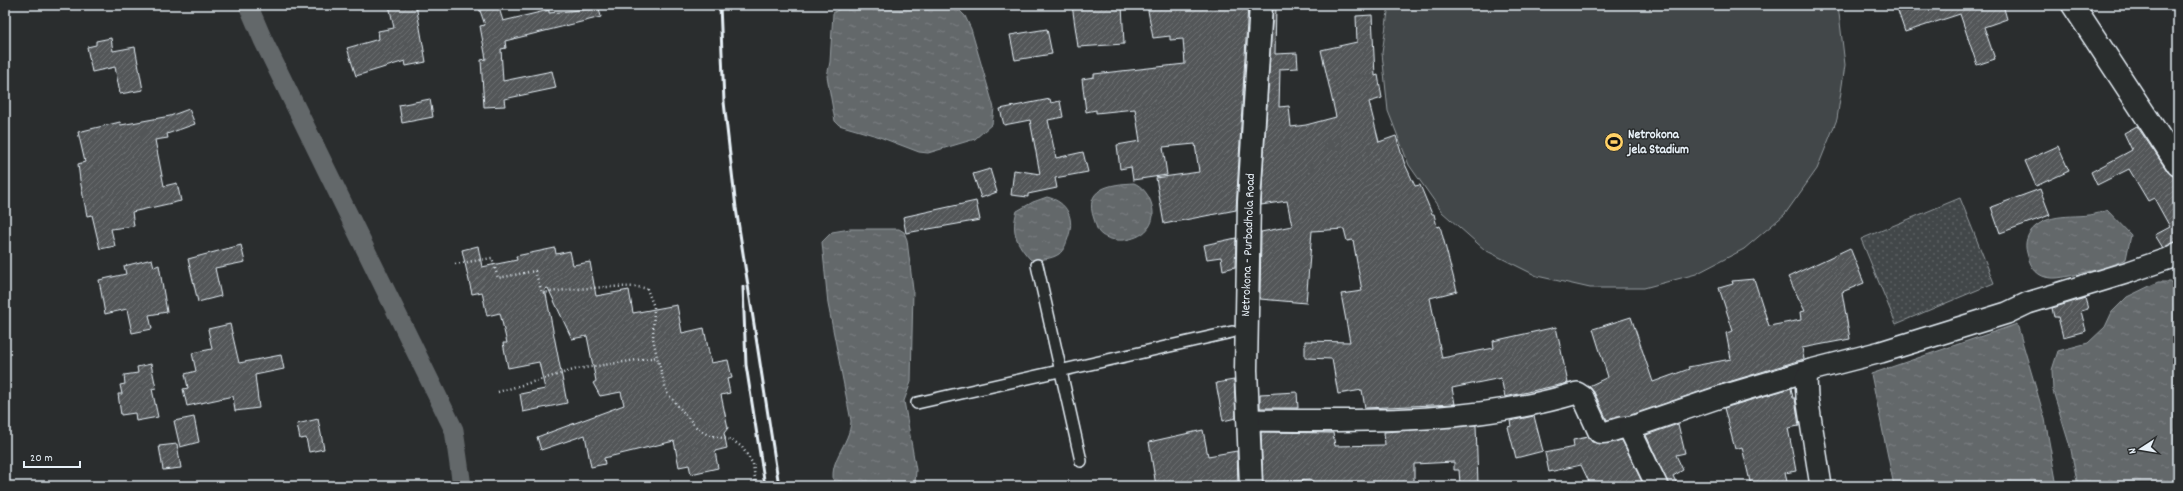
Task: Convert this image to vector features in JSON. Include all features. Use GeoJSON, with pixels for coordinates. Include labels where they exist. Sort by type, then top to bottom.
{"type":"FeatureCollection","features":[{"type":"Feature","properties":{"kind":"main road","name":"Netrokona - Purbadhola Road"},"geometry":{"type":"LineString","coordinates":[[1251,486],[1246,370],[1249,202],[1261,5]]}},
{"type":"Feature","properties":{"kind":"main road"},"geometry":{"type":"LineString","coordinates":[[2073,5],[2178,165]]}},
{"type":"Feature","properties":{"kind":"street"},"geometry":{"type":"LineString","coordinates":[[1248,420],[1397,420],[1512,408],[1548,401],[1577,392],[1583,397],[1599,432],[1610,432],[1623,427],[1629,428],[1726,395],[1811,370],[1881,352],[2007,313],[2028,303],[2129,272],[2167,259],[2178,253]]}},
{"type":"Feature","properties":{"kind":"street"},"geometry":{"type":"LineString","coordinates":[[1811,370],[1806,378],[1807,397],[1821,486]]}},
{"type":"Feature","properties":{"kind":"street"},"geometry":{"type":"LineString","coordinates":[[1629,428],[1657,486]]}},
{"type":"Feature","properties":{"kind":"lane"},"geometry":{"type":"LineString","coordinates":[[1037,265],[1081,461]]}},
{"type":"Feature","properties":{"kind":"lane"},"geometry":{"type":"LineString","coordinates":[[917,403],[1060,369],[1232,332]]}},
{"type":"Feature","properties":{"kind":"path"},"geometry":{"type":"LineString","coordinates":[[455,264],[492,258],[498,278],[535,271],[542,293],[641,286],[647,289],[654,307],[654,338],[657,357],[667,393],[696,428],[708,434],[732,440],[742,447],[753,464],[756,486]]}},
{"type":"Feature","properties":{"kind":"path"},"geometry":{"type":"LineString","coordinates":[[498,392],[577,369],[657,357]]}},
{"type":"Feature","properties":{"kind":"shaded area","name":"Netrokona jela Stadium"},"geometry":{"type":"Polygon","coordinates":[[[1389,5],[1838,5],[1845,65],[1837,119],[1817,169],[1785,214],[1744,249],[1696,274],[1644,288],[1590,288],[1537,276],[1485,250],[1442,212],[1409,165],[1388,111],[1382,53],[1389,5]]]}},
{"type":"Feature","properties":{"kind":"shaded area"},"geometry":{"type":"Polygon","coordinates":[[[1960,198],[1994,283],[1896,324],[1861,239],[1960,198]]]}},
{"type":"Feature","properties":{"kind":"water"},"geometry":{"type":"Polygon","coordinates":[[[857,5],[948,5],[959,10],[965,16],[971,29],[994,108],[992,124],[975,139],[928,153],[919,152],[877,136],[839,125],[835,121],[827,76],[830,62],[833,13],[841,8],[857,5]]]}},
{"type":"Feature","properties":{"kind":"water"},"geometry":{"type":"Polygon","coordinates":[[[1134,183],[1144,190],[1151,202],[1153,215],[1149,227],[1140,235],[1127,240],[1113,240],[1100,234],[1092,209],[1092,200],[1095,194],[1108,187],[1134,183]]]}},
{"type":"Feature","properties":{"kind":"water"},"geometry":{"type":"Polygon","coordinates":[[[1047,197],[1054,199],[1065,207],[1070,218],[1070,231],[1065,247],[1059,254],[1049,258],[1031,260],[1018,243],[1015,231],[1015,218],[1017,211],[1033,202],[1047,197]]]}},
{"type":"Feature","properties":{"kind":"water"},"geometry":{"type":"Polygon","coordinates":[[[2107,210],[2131,235],[2126,259],[2102,268],[2058,278],[2042,276],[2036,272],[2031,264],[2026,246],[2028,235],[2036,226],[2053,218],[2089,215],[2107,210]]]}},
{"type":"Feature","properties":{"kind":"water"},"geometry":{"type":"Polygon","coordinates":[[[850,229],[899,229],[904,232],[907,240],[913,290],[911,382],[904,401],[916,470],[915,486],[835,486],[833,477],[834,469],[850,430],[851,421],[828,304],[822,242],[832,232],[850,229]]]}},
{"type":"Feature","properties":{"kind":"water"},"geometry":{"type":"Polygon","coordinates":[[[2158,282],[2178,282],[2178,486],[2078,486],[2071,450],[2053,391],[2052,370],[2058,351],[2088,343],[2105,327],[2112,312],[2127,297],[2158,282]]]}},
{"type":"Feature","properties":{"kind":"water"},"geometry":{"type":"Polygon","coordinates":[[[2017,324],[2045,419],[2057,486],[1894,486],[1871,374],[2017,324]]]}},
{"type":"Feature","properties":{"kind":"building"},"geometry":{"type":"Polygon","coordinates":[[[389,5],[416,5],[426,62],[406,66],[405,61],[356,76],[347,48],[379,39],[378,31],[394,28],[389,5]]]}},
{"type":"Feature","properties":{"kind":"building"},"geometry":{"type":"Polygon","coordinates":[[[478,5],[498,5],[503,21],[549,10],[549,13],[599,8],[601,17],[505,41],[506,48],[501,49],[503,81],[552,71],[556,88],[504,99],[505,106],[484,107],[481,60],[486,59],[480,26],[485,25],[478,5]]]}},
{"type":"Feature","properties":{"kind":"building"},"geometry":{"type":"Polygon","coordinates":[[[1072,5],[1122,5],[1124,44],[1078,47],[1072,5]]]}},
{"type":"Feature","properties":{"kind":"building"},"geometry":{"type":"Polygon","coordinates":[[[1147,5],[1248,5],[1236,210],[1164,224],[1156,178],[1199,172],[1195,144],[1163,147],[1167,175],[1133,180],[1131,167],[1120,169],[1117,145],[1140,141],[1135,109],[1096,113],[1096,110],[1086,112],[1082,79],[1094,77],[1094,74],[1185,64],[1183,39],[1170,40],[1170,36],[1153,38],[1147,5]]]}},
{"type":"Feature","properties":{"kind":"building"},"geometry":{"type":"Polygon","coordinates":[[[1273,5],[1276,5],[1275,54],[1297,53],[1298,68],[1280,69],[1279,107],[1289,106],[1291,127],[1306,125],[1336,117],[1321,50],[1357,42],[1356,16],[1372,15],[1375,76],[1378,75],[1382,98],[1369,102],[1379,142],[1396,136],[1404,162],[1415,186],[1420,185],[1432,214],[1434,214],[1437,227],[1440,226],[1457,291],[1430,298],[1442,358],[1494,348],[1493,341],[1556,327],[1568,383],[1505,397],[1501,378],[1452,388],[1455,404],[1365,408],[1362,390],[1338,394],[1332,359],[1305,358],[1305,341],[1350,342],[1341,294],[1362,291],[1353,240],[1347,241],[1344,229],[1312,231],[1306,303],[1260,299],[1261,232],[1292,226],[1287,201],[1261,205],[1273,5]]]}},
{"type":"Feature","properties":{"kind":"building"},"geometry":{"type":"Polygon","coordinates":[[[1896,5],[2003,5],[2007,19],[1984,27],[1995,59],[1977,65],[1960,14],[1905,32],[1896,5]]]}},
{"type":"Feature","properties":{"kind":"building"},"geometry":{"type":"Polygon","coordinates":[[[1047,29],[1052,54],[1015,60],[1010,35],[1047,29]]]}},
{"type":"Feature","properties":{"kind":"building"},"geometry":{"type":"Polygon","coordinates":[[[111,38],[113,51],[135,47],[143,90],[120,94],[115,67],[92,72],[87,47],[96,45],[96,41],[111,38]]]}},
{"type":"Feature","properties":{"kind":"building"},"geometry":{"type":"Polygon","coordinates":[[[430,99],[433,117],[402,123],[399,105],[430,99]]]}},
{"type":"Feature","properties":{"kind":"building"},"geometry":{"type":"Polygon","coordinates":[[[1050,99],[1051,103],[1060,101],[1063,117],[1048,120],[1056,158],[1083,152],[1088,172],[1055,178],[1057,188],[1028,194],[1028,197],[1011,195],[1014,170],[1040,174],[1030,120],[1004,125],[1000,109],[1050,99]]]}},
{"type":"Feature","properties":{"kind":"building"},"geometry":{"type":"Polygon","coordinates":[[[189,109],[195,124],[167,134],[168,138],[155,140],[164,186],[177,183],[181,201],[132,212],[134,226],[111,229],[115,246],[100,249],[92,215],[87,216],[80,180],[78,164],[85,162],[78,132],[120,122],[121,125],[170,116],[189,109]]]}},
{"type":"Feature","properties":{"kind":"building"},"geometry":{"type":"Polygon","coordinates":[[[2137,126],[2168,172],[2178,177],[2178,241],[2163,248],[2155,235],[2170,227],[2154,198],[2148,201],[2129,169],[2097,185],[2091,172],[2132,150],[2124,133],[2137,126]]]}},
{"type":"Feature","properties":{"kind":"building"},"geometry":{"type":"Polygon","coordinates":[[[2058,146],[2069,171],[2036,186],[2025,161],[2058,146]]]}},
{"type":"Feature","properties":{"kind":"building"},"geometry":{"type":"Polygon","coordinates":[[[990,169],[997,192],[981,198],[973,174],[990,169]]]}},
{"type":"Feature","properties":{"kind":"building"},"geometry":{"type":"Polygon","coordinates":[[[2040,189],[2050,215],[2000,233],[1991,207],[2040,189]]]}},
{"type":"Feature","properties":{"kind":"building"},"geometry":{"type":"Polygon","coordinates":[[[976,201],[980,220],[906,233],[903,217],[976,201]]]}},
{"type":"Feature","properties":{"kind":"building"},"geometry":{"type":"Polygon","coordinates":[[[1236,238],[1235,267],[1223,270],[1221,257],[1207,259],[1204,245],[1236,238]]]}},
{"type":"Feature","properties":{"kind":"building"},"geometry":{"type":"Polygon","coordinates":[[[241,245],[245,262],[215,268],[221,296],[198,302],[188,259],[241,245]]]}},
{"type":"Feature","properties":{"kind":"building"},"geometry":{"type":"Polygon","coordinates":[[[478,246],[482,267],[517,260],[516,256],[555,248],[556,254],[570,251],[573,265],[590,262],[596,296],[629,290],[633,313],[677,305],[682,333],[704,328],[711,363],[728,360],[732,378],[727,379],[730,393],[721,395],[728,428],[724,433],[727,448],[715,451],[718,468],[691,474],[689,465],[679,467],[674,441],[604,458],[605,464],[591,467],[585,435],[541,450],[537,437],[624,405],[621,392],[600,396],[593,383],[596,381],[587,336],[572,339],[548,288],[545,289],[567,403],[523,412],[520,394],[545,389],[539,362],[508,368],[503,343],[507,343],[500,313],[487,316],[482,292],[472,294],[462,250],[478,246]]]}},
{"type":"Feature","properties":{"kind":"building"},"geometry":{"type":"Polygon","coordinates":[[[1850,248],[1864,283],[1842,292],[1850,339],[1802,348],[1804,359],[1722,384],[1628,416],[1607,420],[1594,392],[1589,386],[1608,377],[1593,329],[1631,317],[1653,382],[1689,369],[1688,367],[1731,359],[1726,333],[1733,331],[1719,288],[1733,284],[1732,281],[1754,279],[1769,326],[1801,320],[1800,312],[1805,311],[1788,277],[1850,248]]]}},
{"type":"Feature","properties":{"kind":"building"},"geometry":{"type":"Polygon","coordinates":[[[152,259],[154,267],[159,265],[167,312],[149,315],[152,329],[132,333],[127,309],[105,314],[99,280],[126,274],[124,266],[152,259]]]}},
{"type":"Feature","properties":{"kind":"building"},"geometry":{"type":"Polygon","coordinates":[[[2085,298],[2088,309],[2081,311],[2086,331],[2063,337],[2058,317],[2054,317],[2052,308],[2085,298]]]}},
{"type":"Feature","properties":{"kind":"building"},"geometry":{"type":"Polygon","coordinates":[[[230,324],[239,363],[281,355],[284,369],[255,375],[259,408],[235,411],[233,396],[187,406],[183,389],[188,388],[185,374],[196,371],[192,353],[212,349],[208,329],[230,324]]]}},
{"type":"Feature","properties":{"kind":"building"},"geometry":{"type":"Polygon","coordinates":[[[151,364],[156,388],[152,389],[158,417],[136,421],[135,413],[121,415],[118,394],[122,394],[120,385],[125,384],[124,375],[138,373],[137,367],[151,364]]]}},
{"type":"Feature","properties":{"kind":"building"},"geometry":{"type":"Polygon","coordinates":[[[1234,380],[1236,418],[1223,421],[1216,383],[1234,380]]]}},
{"type":"Feature","properties":{"kind":"building"},"geometry":{"type":"Polygon","coordinates":[[[1791,388],[1793,398],[1795,398],[1799,426],[1788,428],[1796,471],[1785,473],[1788,486],[1751,486],[1742,447],[1735,449],[1724,408],[1791,388]]]}},
{"type":"Feature","properties":{"kind":"building"},"geometry":{"type":"Polygon","coordinates":[[[1297,392],[1298,408],[1260,408],[1260,394],[1297,392]]]}},
{"type":"Feature","properties":{"kind":"building"},"geometry":{"type":"Polygon","coordinates":[[[1534,416],[1543,451],[1516,458],[1508,427],[1511,426],[1510,421],[1534,416]]]}},
{"type":"Feature","properties":{"kind":"building"},"geometry":{"type":"Polygon","coordinates":[[[194,417],[199,442],[180,447],[174,421],[194,417]]]}},
{"type":"Feature","properties":{"kind":"building"},"geometry":{"type":"Polygon","coordinates":[[[318,419],[324,449],[309,452],[306,438],[300,439],[297,424],[318,419]]]}},
{"type":"Feature","properties":{"kind":"building"},"geometry":{"type":"Polygon","coordinates":[[[1678,424],[1685,453],[1676,455],[1683,470],[1673,476],[1678,486],[1669,486],[1646,435],[1678,424]]]}},
{"type":"Feature","properties":{"kind":"building"},"geometry":{"type":"Polygon","coordinates":[[[1476,425],[1478,484],[1460,484],[1459,470],[1454,470],[1454,462],[1414,464],[1414,486],[1312,486],[1312,480],[1263,483],[1261,432],[1333,433],[1335,446],[1385,445],[1384,432],[1476,425]]]}},
{"type":"Feature","properties":{"kind":"building"},"geometry":{"type":"Polygon","coordinates":[[[1203,430],[1208,456],[1237,451],[1238,486],[1156,486],[1149,442],[1203,430]]]}},
{"type":"Feature","properties":{"kind":"building"},"geometry":{"type":"Polygon","coordinates":[[[1588,437],[1592,442],[1601,444],[1622,440],[1644,486],[1591,486],[1581,465],[1549,472],[1545,453],[1574,447],[1573,440],[1588,437]]]}},
{"type":"Feature","properties":{"kind":"building"},"geometry":{"type":"Polygon","coordinates":[[[177,444],[181,468],[163,470],[159,446],[177,444]]]}},
{"type":"Feature","properties":{"kind":"waterway"},"geometry":{"type":"LineString","coordinates":[[248,5],[263,40],[454,430],[462,486]]}},
{"type":"Feature","properties":{"kind":"railway"},"geometry":{"type":"LineString","coordinates":[[720,5],[724,102],[736,208],[779,486]]}},
{"type":"Feature","properties":{"kind":"railway"},"geometry":{"type":"LineString","coordinates":[[743,287],[746,365],[765,486]]}},
{"type":"Feature","properties":{"kind":"place","name":"Netrokona jela Stadium"},"geometry":{"type":"Point","coordinates":[1614,142]}}]}
